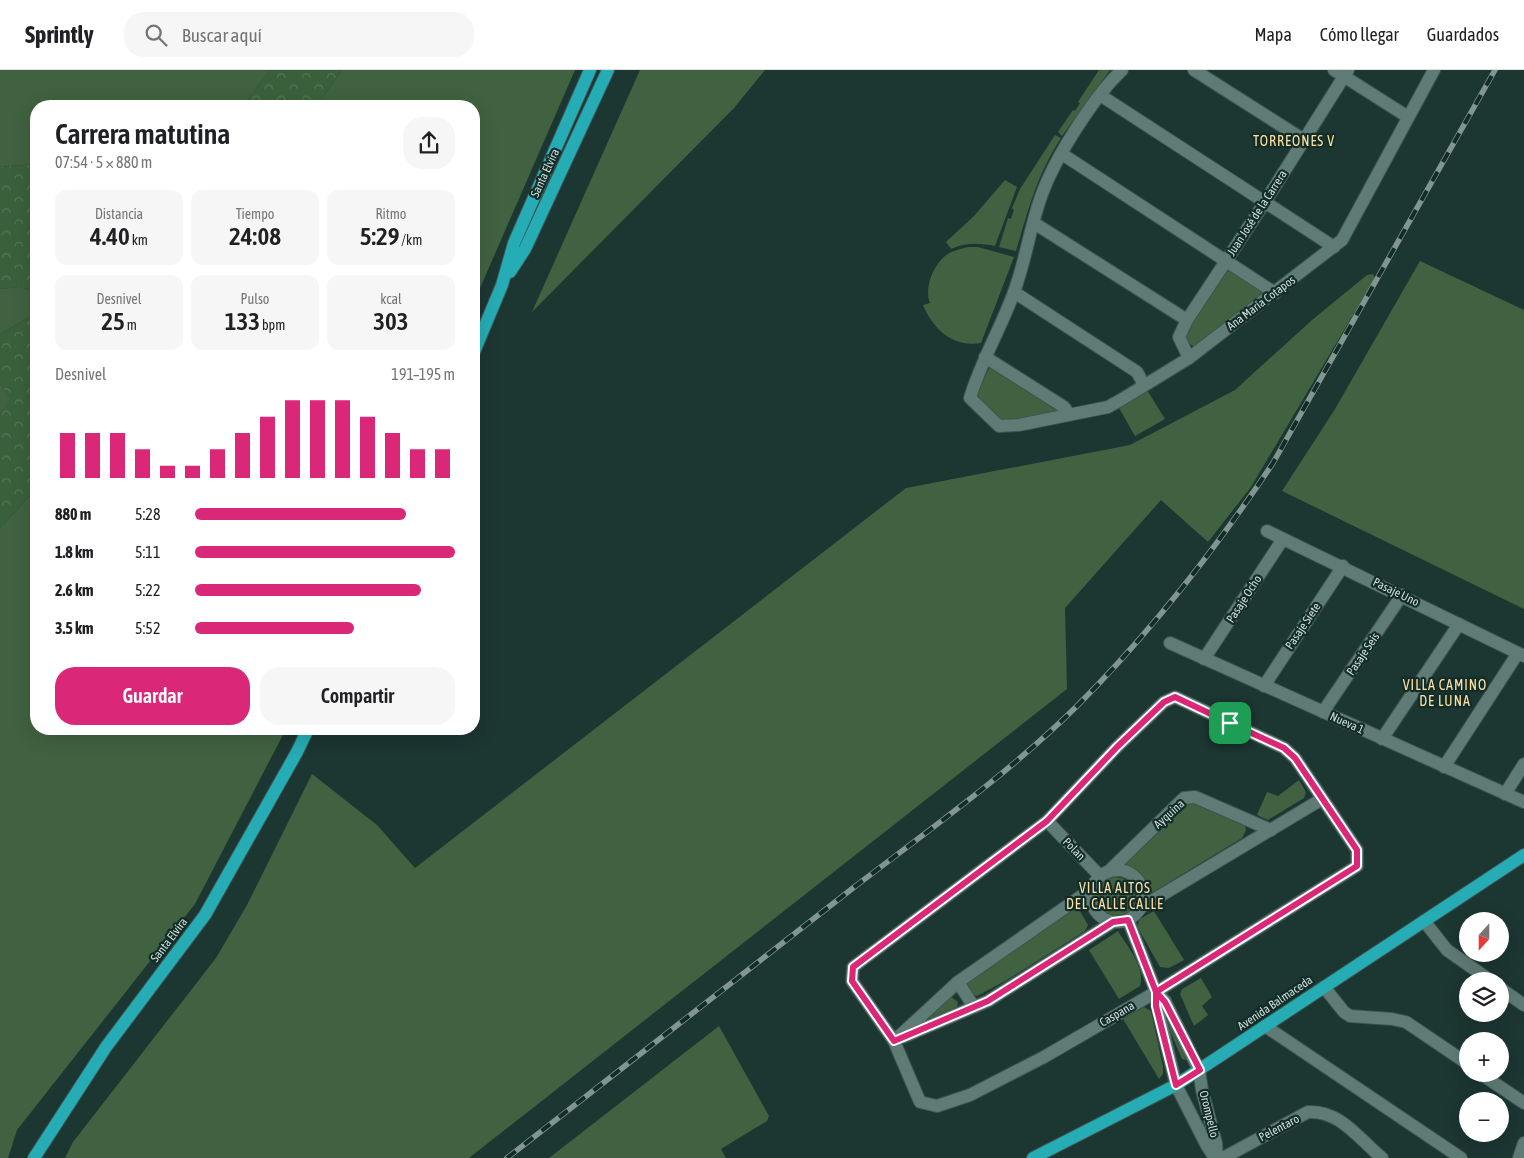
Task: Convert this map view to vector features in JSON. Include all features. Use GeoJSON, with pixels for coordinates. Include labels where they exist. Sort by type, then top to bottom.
{"type":"FeatureCollection","features":[{"type":"Feature","properties":{"kind":"main road","name":"Santa Elvira"},"geometry":{"type":"LineString","coordinates":[[480,338],[502,285],[514,243],[590,70]]}},
{"type":"Feature","properties":{"kind":"main road","name":"Santa Elvira"},"geometry":{"type":"LineString","coordinates":[[502,285],[525,249],[608,70]]}},
{"type":"Feature","properties":{"kind":"main road","name":"Santa Elvira"},"geometry":{"type":"LineString","coordinates":[[34,1158],[106,1047],[205,915],[305,735]]}},
{"type":"Feature","properties":{"kind":"main road","name":"Avenida Balmaceda"},"geometry":{"type":"LineString","coordinates":[[1033,1158],[1176,1085],[1524,855]]}},
{"type":"Feature","properties":{"kind":"street"},"geometry":{"type":"LineString","coordinates":[[1069,414],[1064,407],[985,357],[1014,292],[1041,195],[1062,154],[1100,95],[1122,70]]}},
{"type":"Feature","properties":{"kind":"street"},"geometry":{"type":"LineString","coordinates":[[1194,70],[1304,140]]}},
{"type":"Feature","properties":{"kind":"street","name":"Ana María Cotapos"},"geometry":{"type":"LineString","coordinates":[[985,357],[970,398],[999,426],[1019,425],[1108,407],[1189,358],[1342,240],[1434,70]]}},
{"type":"Feature","properties":{"kind":"street"},"geometry":{"type":"LineString","coordinates":[[1342,72],[1408,117]]}},
{"type":"Feature","properties":{"kind":"street","name":"Juan José de la Carrera"},"geometry":{"type":"LineString","coordinates":[[1189,358],[1178,337],[1187,320],[1266,202],[1304,140],[1342,72]]}},
{"type":"Feature","properties":{"kind":"street"},"geometry":{"type":"LineString","coordinates":[[1100,95],[1334,247]]}},
{"type":"Feature","properties":{"kind":"street"},"geometry":{"type":"LineString","coordinates":[[1062,154],[1275,293]]}},
{"type":"Feature","properties":{"kind":"street"},"geometry":{"type":"LineString","coordinates":[[1034,223],[1187,320]]}},
{"type":"Feature","properties":{"kind":"street"},"geometry":{"type":"LineString","coordinates":[[1014,292],[1137,372],[1144,385]]}},
{"type":"Feature","properties":{"kind":"street","name":"Pasaje Uno"},"geometry":{"type":"LineString","coordinates":[[1267,531],[1343,566],[1521,654]]}},
{"type":"Feature","properties":{"kind":"street","name":"Pasaje Ocho"},"geometry":{"type":"LineString","coordinates":[[1204,659],[1283,539]]}},
{"type":"Feature","properties":{"kind":"street","name":"Pasaje Siete"},"geometry":{"type":"LineString","coordinates":[[1264,686],[1343,566]]}},
{"type":"Feature","properties":{"kind":"street","name":"Pasaje Seis"},"geometry":{"type":"LineString","coordinates":[[1323,712],[1402,596]]}},
{"type":"Feature","properties":{"kind":"street"},"geometry":{"type":"LineString","coordinates":[[1382,739],[1459,624]]}},
{"type":"Feature","properties":{"kind":"street","name":"Nueva 1"},"geometry":{"type":"LineString","coordinates":[[1170,643],[1524,802]]}},
{"type":"Feature","properties":{"kind":"street"},"geometry":{"type":"LineString","coordinates":[[1444,767],[1521,654]]}},
{"type":"Feature","properties":{"kind":"street","name":"Caspana"},"geometry":{"type":"LineString","coordinates":[[1175,697],[1284,748],[1295,758],[1357,850],[1357,866],[1156,992],[1044,1057],[970,1095],[937,1106],[920,1102],[894,1041],[852,981],[853,967],[1047,821],[1117,747],[1164,702],[1175,697]]}},
{"type":"Feature","properties":{"kind":"street"},"geometry":{"type":"LineString","coordinates":[[1505,794],[1524,764]]}},
{"type":"Feature","properties":{"kind":"street","name":"Ayquina"},"geometry":{"type":"LineString","coordinates":[[1104,874],[1184,798],[1195,797],[1270,830]]}},
{"type":"Feature","properties":{"kind":"street"},"geometry":{"type":"LineString","coordinates":[[894,1041],[988,1001],[1113,922],[1128,920],[1140,908],[1322,799]]}},
{"type":"Feature","properties":{"kind":"street","name":"Polan"},"geometry":{"type":"LineString","coordinates":[[1047,821],[1104,874]]}},
{"type":"Feature","properties":{"kind":"street"},"geometry":{"type":"LineString","coordinates":[[894,1041],[958,982],[1092,888],[1104,874],[1125,872],[1133,876],[1142,891],[1140,908]]}},
{"type":"Feature","properties":{"kind":"street"},"geometry":{"type":"LineString","coordinates":[[1092,888],[1091,900],[1093,908],[1099,916],[1113,922]]}},
{"type":"Feature","properties":{"kind":"street"},"geometry":{"type":"LineString","coordinates":[[1128,920],[1156,992],[1165,1002],[1200,1070]]}},
{"type":"Feature","properties":{"kind":"street"},"geometry":{"type":"LineString","coordinates":[[1424,921],[1447,950],[1478,972]]}},
{"type":"Feature","properties":{"kind":"street"},"geometry":{"type":"LineString","coordinates":[[958,982],[974,1007]]}},
{"type":"Feature","properties":{"kind":"street"},"geometry":{"type":"LineString","coordinates":[[1324,987],[1344,1012],[1350,1016],[1406,1022],[1459,1058]]}},
{"type":"Feature","properties":{"kind":"street"},"geometry":{"type":"LineString","coordinates":[[1156,992],[1156,1006],[1176,1085]]}},
{"type":"Feature","properties":{"kind":"street"},"geometry":{"type":"LineString","coordinates":[[1509,994],[1524,1005]]}},
{"type":"Feature","properties":{"kind":"street"},"geometry":{"type":"LineString","coordinates":[[1265,1026],[1461,1158]]}},
{"type":"Feature","properties":{"kind":"street","name":"Orompello"},"geometry":{"type":"LineString","coordinates":[[1200,1070],[1202,1090],[1216,1143],[1216,1158]]}},
{"type":"Feature","properties":{"kind":"street"},"geometry":{"type":"LineString","coordinates":[[1493,1082],[1524,1103]]}},
{"type":"Feature","properties":{"kind":"street","name":"Orompello"},"geometry":{"type":"LineString","coordinates":[[1176,1085],[1206,1146],[1216,1158]]}},
{"type":"Feature","properties":{"kind":"street","name":"Pelentaro"},"geometry":{"type":"LineString","coordinates":[[1223,1158],[1308,1112],[1322,1112],[1335,1116],[1382,1158]]}},
{"type":"Feature","properties":{"kind":"street"},"geometry":{"type":"LineString","coordinates":[[1519,1158],[1524,1143]]}},
{"type":"Feature","properties":{"kind":"green space"},"geometry":{"type":"Polygon","coordinates":[[[0,70],[270,70],[248,100],[30,100],[30,164],[0,167],[0,70]]]}},
{"type":"Feature","properties":{"kind":"green space"},"geometry":{"type":"Polygon","coordinates":[[[270,70],[342,70],[321,100],[248,100],[270,70]]]}},
{"type":"Feature","properties":{"kind":"green space"},"geometry":{"type":"Polygon","coordinates":[[[342,70],[575,70],[480,288],[480,100],[321,100],[342,70]]]}},
{"type":"Feature","properties":{"kind":"green space"},"geometry":{"type":"Polygon","coordinates":[[[640,70],[765,70],[734,108],[532,312],[640,70]]]}},
{"type":"Feature","properties":{"kind":"green space"},"geometry":{"type":"Polygon","coordinates":[[[1099,70],[1110,70],[1062,136],[1058,132],[1073,110],[1075,111],[1080,103],[1078,102],[1099,70]]]}},
{"type":"Feature","properties":{"kind":"green space"},"geometry":{"type":"Polygon","coordinates":[[[1055,135],[1061,138],[1039,180],[1016,251],[999,247],[1008,218],[1011,219],[1014,210],[1012,208],[1020,189],[1055,135]]]}},
{"type":"Feature","properties":{"kind":"green space"},"geometry":{"type":"Polygon","coordinates":[[[30,164],[30,290],[20,287],[0,289],[0,167],[30,164]]]}},
{"type":"Feature","properties":{"kind":"green space"},"geometry":{"type":"Polygon","coordinates":[[[1005,180],[1017,187],[995,246],[973,244],[951,249],[946,242],[974,216],[1005,180]]]}},
{"type":"Feature","properties":{"kind":"green space"},"geometry":{"type":"Polygon","coordinates":[[[968,247],[978,247],[1014,257],[981,343],[971,344],[953,340],[945,335],[932,322],[923,305],[930,303],[928,297],[929,284],[937,265],[950,253],[968,247]]]}},
{"type":"Feature","properties":{"kind":"green space"},"geometry":{"type":"Polygon","coordinates":[[[1420,261],[1524,310],[1524,609],[1282,491],[1335,409],[1420,261]]]}},
{"type":"Feature","properties":{"kind":"green space"},"geometry":{"type":"Polygon","coordinates":[[[1227,266],[1267,291],[1196,348],[1186,341],[1186,329],[1227,266]]]}},
{"type":"Feature","properties":{"kind":"green space"},"geometry":{"type":"Polygon","coordinates":[[[1373,274],[1375,278],[1251,487],[1208,542],[1161,500],[1065,608],[1067,689],[469,1158],[65,1158],[73,1142],[216,958],[247,905],[312,774],[377,825],[415,868],[906,488],[1130,445],[1235,390],[1312,320],[1367,275],[1373,274]]]}},
{"type":"Feature","properties":{"kind":"green space"},"geometry":{"type":"Polygon","coordinates":[[[20,287],[30,290],[30,317],[0,334],[0,289],[20,287]]]}},
{"type":"Feature","properties":{"kind":"green space"},"geometry":{"type":"Polygon","coordinates":[[[30,317],[30,496],[0,528],[0,414],[10,399],[0,383],[0,334],[30,317]]]}},
{"type":"Feature","properties":{"kind":"green space"},"geometry":{"type":"Polygon","coordinates":[[[991,365],[1063,411],[1005,422],[978,399],[977,392],[991,365]]]}},
{"type":"Feature","properties":{"kind":"green space"},"geometry":{"type":"Polygon","coordinates":[[[0,383],[11,399],[0,414],[0,383]]]}},
{"type":"Feature","properties":{"kind":"green space"},"geometry":{"type":"Polygon","coordinates":[[[1147,390],[1165,419],[1135,436],[1119,408],[1147,390]]]}},
{"type":"Feature","properties":{"kind":"green space"},"geometry":{"type":"Polygon","coordinates":[[[30,496],[30,735],[283,735],[195,904],[17,1130],[8,1158],[0,1158],[0,528],[30,496]]]}},
{"type":"Feature","properties":{"kind":"green space"},"geometry":{"type":"Polygon","coordinates":[[[1299,780],[1306,792],[1304,798],[1268,820],[1257,815],[1267,792],[1278,796],[1299,780]]]}},
{"type":"Feature","properties":{"kind":"green space"},"geometry":{"type":"Polygon","coordinates":[[[1185,798],[1244,822],[1246,830],[1242,838],[1150,894],[1145,893],[1141,882],[1122,863],[1185,798]]]}},
{"type":"Feature","properties":{"kind":"green space"},"geometry":{"type":"Polygon","coordinates":[[[1115,877],[1129,883],[1135,897],[1129,911],[1115,917],[1101,911],[1095,897],[1101,883],[1115,877]]]}},
{"type":"Feature","properties":{"kind":"green space"},"geometry":{"type":"Polygon","coordinates":[[[1077,906],[1088,925],[1085,931],[1007,980],[977,996],[971,994],[966,986],[968,982],[1077,906]]]}},
{"type":"Feature","properties":{"kind":"green space"},"geometry":{"type":"Polygon","coordinates":[[[1154,911],[1184,960],[1169,968],[1160,967],[1137,926],[1140,919],[1154,911]]]}},
{"type":"Feature","properties":{"kind":"green space"},"geometry":{"type":"Polygon","coordinates":[[[1118,931],[1135,957],[1141,979],[1140,986],[1119,999],[1089,950],[1118,931]]]}},
{"type":"Feature","properties":{"kind":"green space"},"geometry":{"type":"Polygon","coordinates":[[[1201,978],[1212,997],[1202,1006],[1208,1015],[1194,1026],[1180,994],[1182,989],[1201,978]]]}},
{"type":"Feature","properties":{"kind":"green space"},"geometry":{"type":"Polygon","coordinates":[[[951,997],[958,1002],[956,1010],[920,1027],[942,1001],[951,997]]]}},
{"type":"Feature","properties":{"kind":"green space"},"geometry":{"type":"Polygon","coordinates":[[[1144,1007],[1151,1011],[1163,1067],[1163,1074],[1159,1079],[1123,1019],[1144,1007]]]}},
{"type":"Feature","properties":{"kind":"green space"},"geometry":{"type":"Polygon","coordinates":[[[1168,1021],[1171,1022],[1187,1056],[1186,1060],[1182,1059],[1167,1024],[1168,1021]]]}},
{"type":"Feature","properties":{"kind":"green space"},"geometry":{"type":"Polygon","coordinates":[[[719,1026],[769,1116],[767,1121],[721,1149],[726,1158],[549,1158],[719,1026]]]}},
{"type":"Feature","properties":{"kind":"railway"},"geometry":{"type":"LineString","coordinates":[[507,1158],[996,778],[1050,732],[1130,650],[1205,559],[1273,463],[1495,70]]}},
{"type":"Feature","properties":{"kind":"district","name":"TORREONES V"},"geometry":{"type":"Point","coordinates":[1294,141]}},
{"type":"Feature","properties":{"kind":"district","name":"VILLA CAMINO DE LUNA"},"geometry":{"type":"Point","coordinates":[1445,694]}},
{"type":"Feature","properties":{"kind":"district","name":"VILLA ALTOS DEL CALLE CALLE"},"geometry":{"type":"Point","coordinates":[1115,896]}},
{"type":"Feature","properties":{"kind":"route"},"geometry":{"type":"LineString","coordinates":[[1230,723],[1175,697],[1164,702],[1117,747],[1047,821],[853,967],[852,981],[894,1041],[988,1001],[1113,922],[1128,920],[1156,992],[1156,1006],[1172,1060],[1176,1085],[1200,1070],[1165,1002],[1156,992],[1357,866],[1357,850],[1295,758],[1284,748],[1230,723]]}}]}
